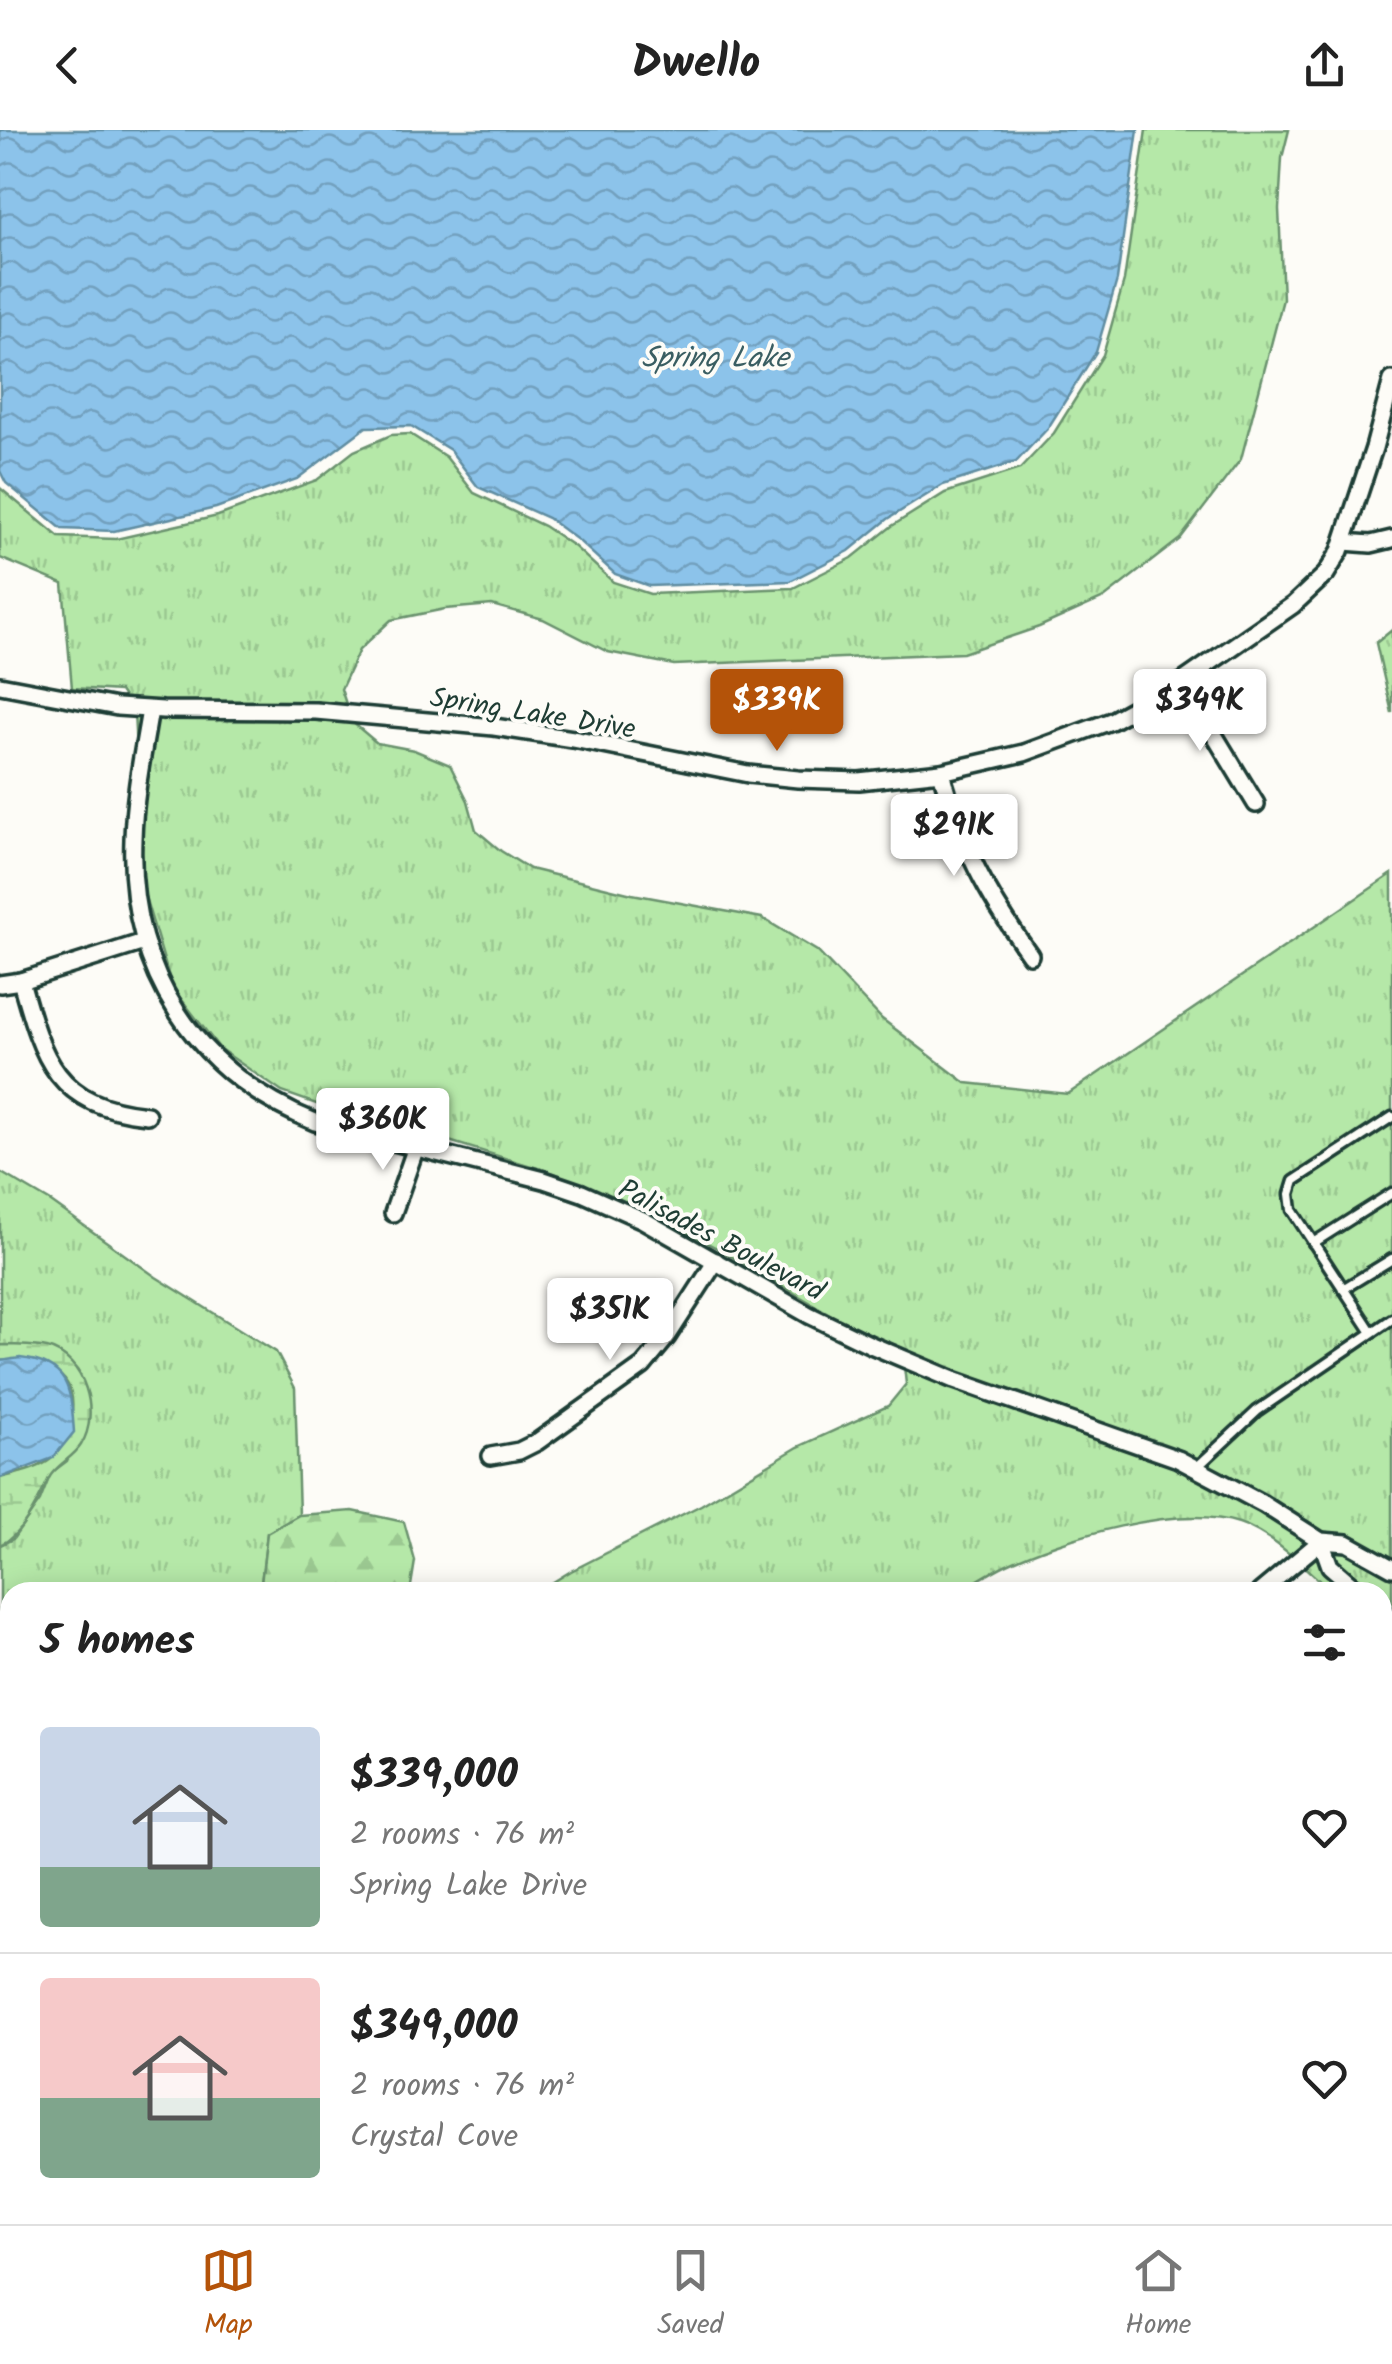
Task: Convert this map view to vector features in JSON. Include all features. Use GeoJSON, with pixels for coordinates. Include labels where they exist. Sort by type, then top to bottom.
{"type":"FeatureCollection","features":[{"type":"Feature","properties":{"kind":"street","name":"Spring Lake Drive"},"geometry":{"type":"LineString","coordinates":[[0,685],[150,710],[316,711],[422,719],[573,738],[682,762],[798,779],[859,781],[941,772],[1068,739],[1111,722],[1182,682],[1293,605],[1326,574],[1344,542],[1392,380]]}},
{"type":"Feature","properties":{"kind":"street"},"geometry":{"type":"LineString","coordinates":[[1344,542],[1371,544],[1392,539]]}},
{"type":"Feature","properties":{"kind":"street"},"geometry":{"type":"LineString","coordinates":[[1182,682],[1256,804]]}},
{"type":"Feature","properties":{"kind":"street","name":"Palisades Boulevard"},"geometry":{"type":"LineString","coordinates":[[150,710],[133,838],[137,914],[144,942],[182,1020],[214,1060],[238,1081],[315,1122],[582,1193],[643,1220],[871,1346],[954,1380],[1144,1445],[1263,1504],[1321,1541],[1347,1543],[1392,1568]]}},
{"type":"Feature","properties":{"kind":"street"},"geometry":{"type":"LineString","coordinates":[[941,772],[957,829],[973,867],[1030,955]]}},
{"type":"Feature","properties":{"kind":"street"},"geometry":{"type":"LineString","coordinates":[[0,984],[144,942]]}},
{"type":"Feature","properties":{"kind":"street"},"geometry":{"type":"LineString","coordinates":[[21,981],[36,1035],[61,1081],[112,1112],[147,1115]]}},
{"type":"Feature","properties":{"kind":"street"},"geometry":{"type":"LineString","coordinates":[[393,1213],[416,1147]]}},
{"type":"Feature","properties":{"kind":"street"},"geometry":{"type":"LineString","coordinates":[[491,1456],[519,1451],[537,1442],[643,1366],[667,1337],[716,1261]]}},
{"type":"Feature","properties":{"kind":"street"},"geometry":{"type":"LineString","coordinates":[[1272,1582],[1321,1541]]}},
{"type":"Feature","properties":{"kind":"street","name":"Palisades Boulevard"},"geometry":{"type":"LineString","coordinates":[[1321,1541],[1330,1566],[1348,1582]]}},
{"type":"Feature","properties":{"kind":"lane"},"geometry":{"type":"LineString","coordinates":[[1371,1332],[1292,1210],[1290,1194],[1294,1181],[1392,1118]]}},
{"type":"Feature","properties":{"kind":"lane"},"geometry":{"type":"LineString","coordinates":[[1313,1243],[1392,1193]]}},
{"type":"Feature","properties":{"kind":"lane"},"geometry":{"type":"LineString","coordinates":[[1343,1289],[1392,1260]]}},
{"type":"Feature","properties":{"kind":"lane"},"geometry":{"type":"LineString","coordinates":[[1196,1468],[1258,1410],[1392,1318]]}},
{"type":"Feature","properties":{"kind":"green space"},"geometry":{"type":"Polygon","coordinates":[[[1146,130],[1289,130],[1282,158],[1279,209],[1283,299],[1241,459],[1180,539],[1104,598],[1039,627],[963,653],[674,665],[608,652],[543,619],[492,605],[445,609],[391,620],[359,650],[341,689],[352,722],[377,743],[414,750],[450,765],[468,801],[476,830],[501,851],[530,869],[632,894],[762,918],[817,951],[882,1019],[966,1083],[1068,1094],[1392,874],[1392,1582],[1321,1582],[1252,1528],[1214,1518],[1185,1517],[1120,1526],[1057,1544],[975,1582],[553,1582],[701,1505],[798,1447],[888,1406],[906,1384],[902,1348],[859,1331],[648,1212],[554,1173],[362,1120],[282,1092],[220,1049],[172,987],[143,890],[134,712],[120,691],[72,688],[63,584],[0,558],[0,488],[59,537],[116,539],[218,516],[317,480],[354,451],[391,435],[410,434],[446,457],[474,493],[544,526],[575,547],[613,582],[650,594],[793,588],[852,558],[892,526],[945,493],[1020,469],[1054,433],[1103,355],[1124,281],[1146,130]]]}},
{"type":"Feature","properties":{"kind":"green space"},"geometry":{"type":"Polygon","coordinates":[[[1392,630],[1392,713],[1376,643],[1392,630]]]}},
{"type":"Feature","properties":{"kind":"green space"},"geometry":{"type":"Polygon","coordinates":[[[0,1172],[276,1352],[295,1388],[299,1515],[267,1533],[261,1582],[0,1582],[0,1545],[13,1539],[40,1501],[51,1473],[67,1461],[88,1396],[78,1371],[63,1356],[48,1349],[0,1345],[0,1172]]]}},
{"type":"Feature","properties":{"kind":"green space"},"geometry":{"type":"Polygon","coordinates":[[[0,1345],[47,1348],[71,1363],[86,1388],[89,1418],[81,1445],[52,1473],[23,1525],[0,1545],[0,1478],[34,1468],[58,1452],[71,1421],[72,1399],[65,1380],[52,1369],[17,1360],[0,1361],[0,1345]]]}},
{"type":"Feature","properties":{"kind":"green space"},"geometry":{"type":"Polygon","coordinates":[[[353,1511],[404,1522],[415,1561],[412,1582],[261,1582],[267,1533],[299,1515],[353,1511]]]}},
{"type":"Feature","properties":{"kind":"water","name":"Spring Lake"},"geometry":{"type":"Polygon","coordinates":[[[0,130],[1138,130],[1117,280],[1096,352],[1048,428],[1016,462],[943,485],[888,519],[849,551],[790,581],[649,586],[615,574],[548,518],[478,487],[450,450],[411,426],[366,427],[297,479],[216,508],[114,531],[62,529],[6,483],[0,471],[0,130]]]}},
{"type":"Feature","properties":{"kind":"water"},"geometry":{"type":"Polygon","coordinates":[[[20,1358],[58,1372],[69,1391],[74,1432],[53,1458],[0,1478],[0,1361],[20,1358]]]}}]}
